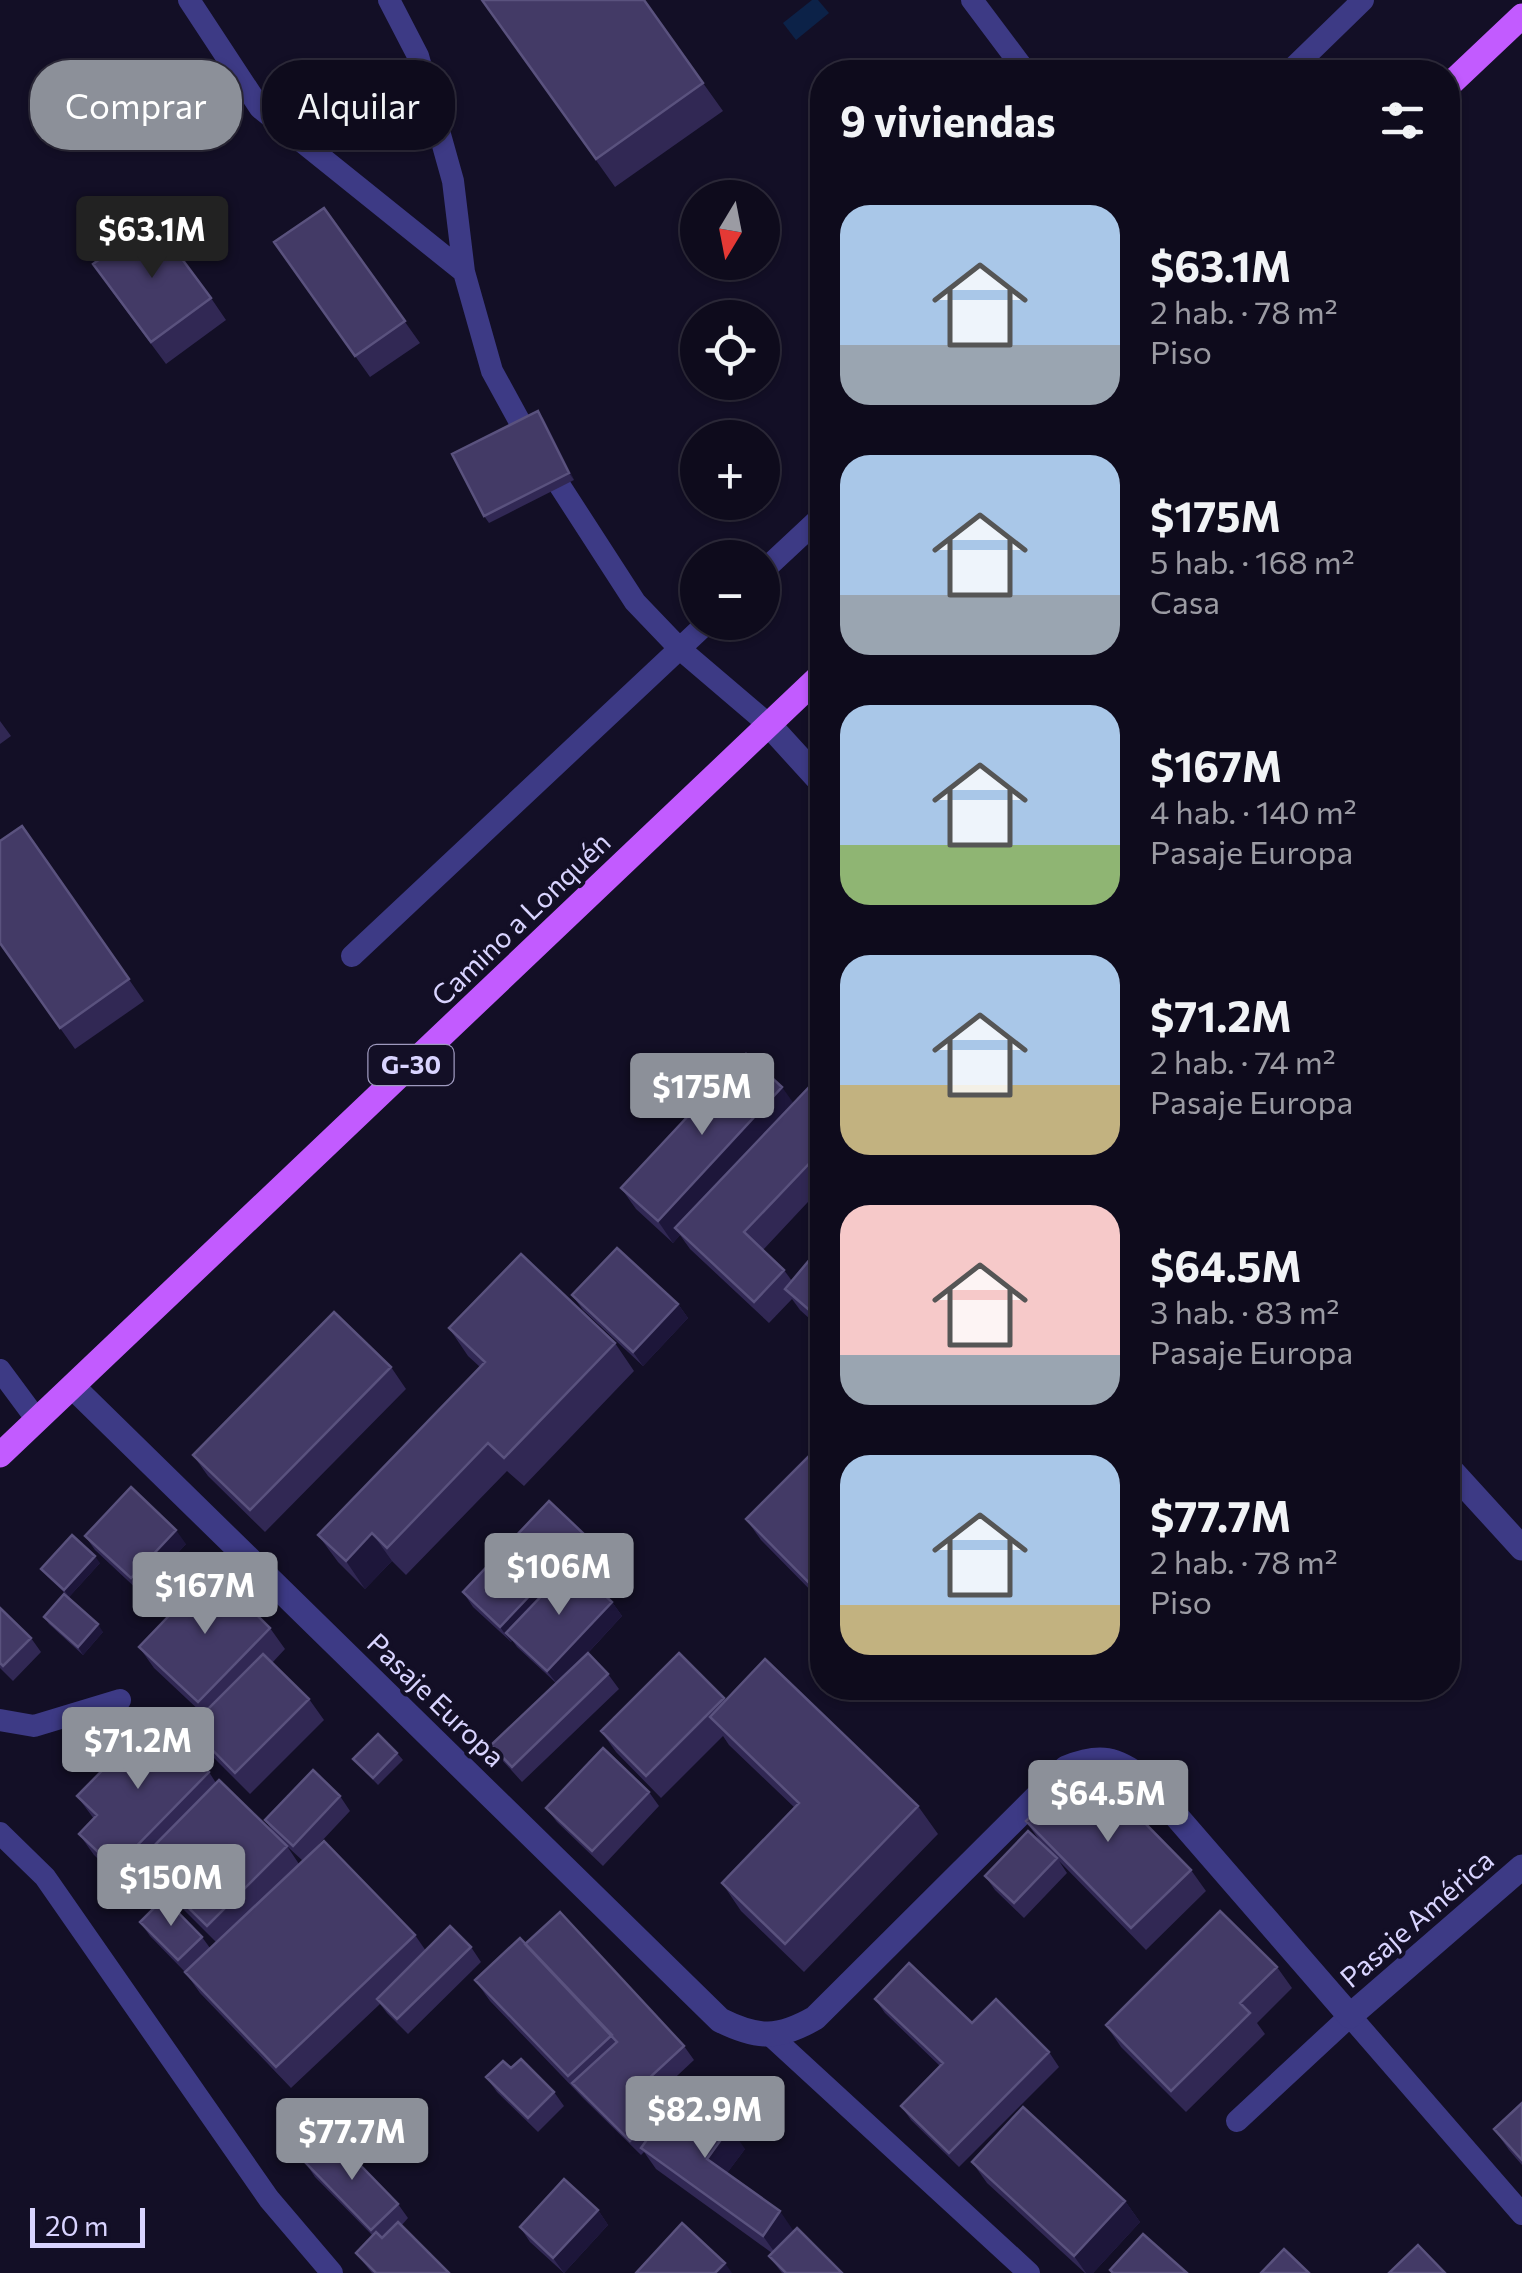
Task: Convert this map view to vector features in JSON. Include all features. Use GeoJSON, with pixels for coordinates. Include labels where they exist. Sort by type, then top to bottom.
{"type":"FeatureCollection","features":[{"type":"Feature","properties":{"kind":"main road"},"geometry":{"type":"LineString","coordinates":[[1460,75],[1522,16]]}},
{"type":"Feature","properties":{"kind":"main road","name":"Camino a Lonquén"},"geometry":{"type":"LineString","coordinates":[[0,1456],[810,685]]}},
{"type":"Feature","properties":{"kind":"street"},"geometry":{"type":"LineString","coordinates":[[769,724],[810,770]]}},
{"type":"Feature","properties":{"kind":"street","name":"Pasaje Europa"},"geometry":{"type":"LineString","coordinates":[[73,1387],[720,2020],[744,2032],[770,2035]]}},
{"type":"Feature","properties":{"kind":"street"},"geometry":{"type":"LineString","coordinates":[[1460,1480],[1522,1548]]}},
{"type":"Feature","properties":{"kind":"street"},"geometry":{"type":"LineString","coordinates":[[770,2035],[794,2030],[815,2018],[1066,1768],[1103,1760],[1124,1764],[1144,1780],[1350,2016]]}},
{"type":"Feature","properties":{"kind":"street","name":"Pasaje América"},"geometry":{"type":"LineString","coordinates":[[1350,2016],[1522,1868]]}},
{"type":"Feature","properties":{"kind":"lane"},"geometry":{"type":"LineString","coordinates":[[189,0],[260,108],[464,272]]}},
{"type":"Feature","properties":{"kind":"lane"},"geometry":{"type":"LineString","coordinates":[[389,0],[418,56],[453,180],[464,272],[492,371],[528,435],[636,602],[680,649],[769,724]]}},
{"type":"Feature","properties":{"kind":"lane"},"geometry":{"type":"LineString","coordinates":[[972,0],[1017,60]]}},
{"type":"Feature","properties":{"kind":"lane"},"geometry":{"type":"LineString","coordinates":[[1301,60],[1363,0]]}},
{"type":"Feature","properties":{"kind":"lane"},"geometry":{"type":"LineString","coordinates":[[780,555],[810,527]]}},
{"type":"Feature","properties":{"kind":"lane"},"geometry":{"type":"LineString","coordinates":[[352,956],[689,640]]}},
{"type":"Feature","properties":{"kind":"lane"},"geometry":{"type":"LineString","coordinates":[[0,1370],[37,1420]]}},
{"type":"Feature","properties":{"kind":"lane"},"geometry":{"type":"LineString","coordinates":[[0,1720],[34,1726],[120,1700]]}},
{"type":"Feature","properties":{"kind":"lane"},"geometry":{"type":"LineString","coordinates":[[0,1833],[44,1877],[269,2199],[332,2273]]}},
{"type":"Feature","properties":{"kind":"lane"},"geometry":{"type":"LineString","coordinates":[[1238,2121],[1350,2016],[1522,2214]]}},
{"type":"Feature","properties":{"kind":"lane","name":"Pasaje Europa"},"geometry":{"type":"LineString","coordinates":[[770,2035],[1029,2273]]}},
{"type":"Feature","properties":{"kind":"water"},"geometry":{"type":"Polygon","coordinates":[[[812,0],[818,0],[829,13],[796,40],[783,23],[812,0]]]}},
{"type":"Feature","properties":{"kind":"building"},"geometry":{"type":"Polygon","coordinates":[[[482,0],[644,0],[703,83],[596,159],[482,0]]]}},
{"type":"Feature","properties":{"kind":"building"},"geometry":{"type":"Polygon","coordinates":[[[324,208],[405,321],[355,356],[274,242],[324,208]]]}},
{"type":"Feature","properties":{"kind":"building"},"geometry":{"type":"Polygon","coordinates":[[[153,220],[211,298],[151,342],[93,264],[153,220]]]}},
{"type":"Feature","properties":{"kind":"building"},"geometry":{"type":"Polygon","coordinates":[[[538,411],[569,473],[484,516],[452,454],[538,411]]]}},
{"type":"Feature","properties":{"kind":"building"},"geometry":{"type":"Polygon","coordinates":[[[22,826],[129,979],[60,1028],[0,943],[0,841],[22,826]]]}},
{"type":"Feature","properties":{"kind":"building"},"geometry":{"type":"Polygon","coordinates":[[[746,1054],[782,1087],[658,1221],[621,1188],[746,1054]]]}},
{"type":"Feature","properties":{"kind":"building"},"geometry":{"type":"Polygon","coordinates":[[[810,1086],[810,1163],[744,1232],[784,1270],[754,1302],[675,1228],[810,1086]]]}},
{"type":"Feature","properties":{"kind":"building"},"geometry":{"type":"Polygon","coordinates":[[[617,1248],[678,1304],[633,1352],[572,1295],[617,1248]]]}},
{"type":"Feature","properties":{"kind":"building"},"geometry":{"type":"Polygon","coordinates":[[[521,1254],[615,1343],[504,1458],[488,1443],[387,1548],[372,1533],[346,1561],[318,1535],[485,1362],[449,1328],[521,1254]]]}},
{"type":"Feature","properties":{"kind":"building"},"geometry":{"type":"Polygon","coordinates":[[[810,1259],[810,1311],[785,1289],[810,1259]]]}},
{"type":"Feature","properties":{"kind":"building"},"geometry":{"type":"Polygon","coordinates":[[[334,1312],[391,1367],[250,1510],[193,1455],[334,1312]]]}},
{"type":"Feature","properties":{"kind":"building"},"geometry":{"type":"Polygon","coordinates":[[[810,1455],[810,1584],[746,1519],[810,1455]]]}},
{"type":"Feature","properties":{"kind":"building"},"geometry":{"type":"Polygon","coordinates":[[[131,1487],[176,1530],[131,1578],[85,1536],[131,1487]]]}},
{"type":"Feature","properties":{"kind":"building"},"geometry":{"type":"Polygon","coordinates":[[[549,1501],[586,1536],[500,1627],[463,1592],[549,1501]]]}},
{"type":"Feature","properties":{"kind":"building"},"geometry":{"type":"Polygon","coordinates":[[[72,1535],[95,1556],[64,1590],[41,1569],[72,1535]]]}},
{"type":"Feature","properties":{"kind":"building"},"geometry":{"type":"Polygon","coordinates":[[[572,1564],[612,1602],[547,1671],[506,1633],[572,1564]]]}},
{"type":"Feature","properties":{"kind":"building"},"geometry":{"type":"Polygon","coordinates":[[[212,1571],[270,1628],[198,1702],[139,1647],[212,1571]]]}},
{"type":"Feature","properties":{"kind":"building"},"geometry":{"type":"Polygon","coordinates":[[[64,1594],[98,1624],[78,1647],[44,1617],[64,1594]]]}},
{"type":"Feature","properties":{"kind":"building"},"geometry":{"type":"Polygon","coordinates":[[[0,1608],[31,1638],[3,1666],[0,1663],[0,1608]]]}},
{"type":"Feature","properties":{"kind":"building"},"geometry":{"type":"Polygon","coordinates":[[[588,1653],[608,1674],[512,1767],[491,1745],[588,1653]]]}},
{"type":"Feature","properties":{"kind":"building"},"geometry":{"type":"Polygon","coordinates":[[[679,1653],[724,1698],[646,1776],[601,1731],[679,1653]]]}},
{"type":"Feature","properties":{"kind":"building"},"geometry":{"type":"Polygon","coordinates":[[[263,1654],[309,1699],[235,1773],[190,1727],[263,1654]]]}},
{"type":"Feature","properties":{"kind":"building"},"geometry":{"type":"Polygon","coordinates":[[[765,1659],[918,1806],[785,1944],[722,1883],[799,1803],[710,1717],[765,1659]]]}},
{"type":"Feature","properties":{"kind":"building"},"geometry":{"type":"Polygon","coordinates":[[[154,1718],[209,1772],[115,1868],[79,1834],[97,1815],[77,1796],[154,1718]]]}},
{"type":"Feature","properties":{"kind":"building"},"geometry":{"type":"Polygon","coordinates":[[[378,1734],[397,1753],[373,1778],[353,1759],[378,1734]]]}},
{"type":"Feature","properties":{"kind":"building"},"geometry":{"type":"Polygon","coordinates":[[[603,1748],[649,1792],[592,1851],[546,1808],[603,1748]]]}},
{"type":"Feature","properties":{"kind":"building"},"geometry":{"type":"Polygon","coordinates":[[[1086,1763],[1191,1870],[1131,1928],[1026,1821],[1086,1763]]]}},
{"type":"Feature","properties":{"kind":"building"},"geometry":{"type":"Polygon","coordinates":[[[313,1770],[340,1796],[293,1846],[265,1820],[313,1770]]]}},
{"type":"Feature","properties":{"kind":"building"},"geometry":{"type":"Polygon","coordinates":[[[219,1780],[287,1846],[207,1926],[140,1860],[219,1780]]]}},
{"type":"Feature","properties":{"kind":"building"},"geometry":{"type":"Polygon","coordinates":[[[1028,1831],[1057,1858],[1014,1903],[985,1876],[1028,1831]]]}},
{"type":"Feature","properties":{"kind":"building"},"geometry":{"type":"Polygon","coordinates":[[[324,1841],[415,1935],[276,2067],[185,1972],[324,1841]]]}},
{"type":"Feature","properties":{"kind":"building"},"geometry":{"type":"Polygon","coordinates":[[[164,1898],[202,1937],[178,1960],[140,1922],[164,1898]]]}},
{"type":"Feature","properties":{"kind":"building"},"geometry":{"type":"Polygon","coordinates":[[[1220,1911],[1277,1967],[1240,2003],[1250,2013],[1171,2091],[1106,2025],[1220,1911]]]}},
{"type":"Feature","properties":{"kind":"building"},"geometry":{"type":"Polygon","coordinates":[[[560,1912],[684,2046],[634,2092],[656,2116],[630,2141],[572,2083],[617,2042],[525,1944],[560,1912]]]}},
{"type":"Feature","properties":{"kind":"building"},"geometry":{"type":"Polygon","coordinates":[[[450,1926],[471,1947],[397,2019],[377,1999],[450,1926]]]}},
{"type":"Feature","properties":{"kind":"building"},"geometry":{"type":"Polygon","coordinates":[[[520,1938],[612,2035],[568,2076],[475,1980],[520,1938]]]}},
{"type":"Feature","properties":{"kind":"building"},"geometry":{"type":"Polygon","coordinates":[[[909,1963],[972,2023],[996,1999],[1049,2052],[949,2153],[901,2106],[943,2063],[875,1999],[909,1963]]]}},
{"type":"Feature","properties":{"kind":"building"},"geometry":{"type":"Polygon","coordinates":[[[521,2059],[554,2092],[528,2118],[486,2077],[503,2061],[511,2068],[521,2059]]]}},
{"type":"Feature","properties":{"kind":"building"},"geometry":{"type":"Polygon","coordinates":[[[681,2092],[730,2127],[707,2159],[780,2211],[763,2236],[641,2148],[681,2092]]]}},
{"type":"Feature","properties":{"kind":"building"},"geometry":{"type":"Polygon","coordinates":[[[1522,2103],[1522,2160],[1494,2129],[1522,2103]]]}},
{"type":"Feature","properties":{"kind":"building"},"geometry":{"type":"Polygon","coordinates":[[[1023,2107],[1125,2201],[1074,2256],[972,2162],[1023,2107]]]}},
{"type":"Feature","properties":{"kind":"building"},"geometry":{"type":"Polygon","coordinates":[[[332,2136],[398,2204],[371,2230],[305,2162],[332,2136]]]}},
{"type":"Feature","properties":{"kind":"building"},"geometry":{"type":"Polygon","coordinates":[[[564,2179],[598,2210],[553,2258],[520,2227],[564,2179]]]}},
{"type":"Feature","properties":{"kind":"building"},"geometry":{"type":"Polygon","coordinates":[[[398,2222],[449,2273],[376,2273],[356,2253],[376,2232],[382,2238],[398,2222]]]}},
{"type":"Feature","properties":{"kind":"building"},"geometry":{"type":"Polygon","coordinates":[[[682,2223],[725,2263],[715,2273],[636,2273],[682,2223]]]}},
{"type":"Feature","properties":{"kind":"building"},"geometry":{"type":"Polygon","coordinates":[[[797,2228],[842,2273],[786,2273],[769,2256],[797,2228]]]}},
{"type":"Feature","properties":{"kind":"building"},"geometry":{"type":"Polygon","coordinates":[[[1143,2234],[1187,2273],[1113,2273],[1110,2270],[1143,2234]]]}},
{"type":"Feature","properties":{"kind":"building"},"geometry":{"type":"Polygon","coordinates":[[[1418,2245],[1445,2273],[1389,2273],[1418,2245]]]}},
{"type":"Feature","properties":{"kind":"building"},"geometry":{"type":"Polygon","coordinates":[[[1284,2249],[1309,2273],[1261,2273],[1284,2249]]]}}]}
